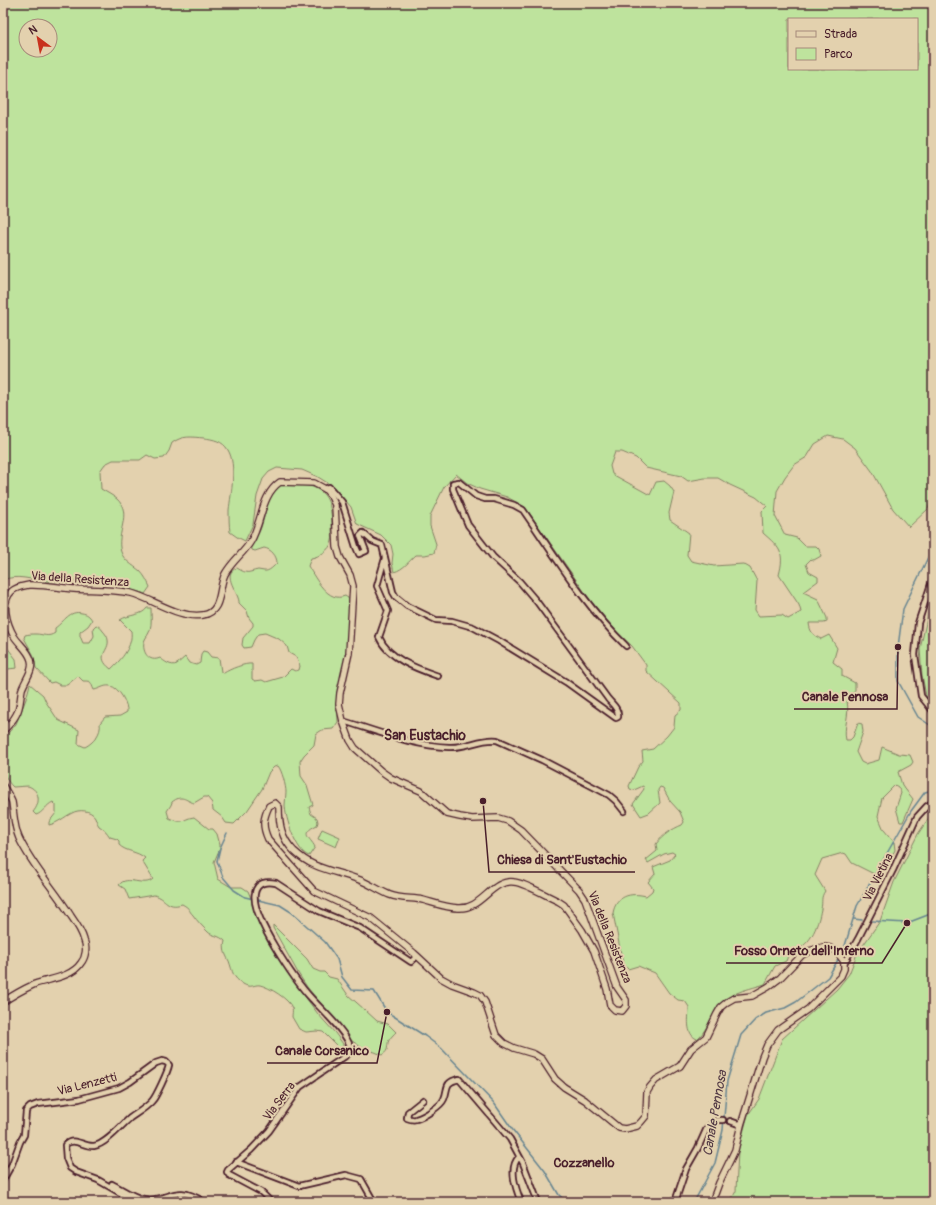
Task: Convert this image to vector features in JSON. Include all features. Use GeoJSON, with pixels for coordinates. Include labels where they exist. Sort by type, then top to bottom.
{"type":"FeatureCollection","features":[{"type":"Feature","properties":{"kind":"street","name":"Via della Resistenza"},"geometry":{"type":"LineString","coordinates":[[3,731],[19,709],[22,689],[32,667],[29,654],[14,636],[8,621],[5,605],[7,598],[12,591],[16,588],[29,585],[109,590],[132,593],[176,611],[195,616],[204,615],[213,611],[217,606],[223,579],[232,564],[252,540],[266,499],[276,484],[280,482],[314,483],[325,489],[331,496],[335,505],[337,547],[340,557],[350,575],[353,586],[349,653],[338,704],[350,740],[361,754],[391,778],[421,791],[447,814],[460,818],[472,819],[498,818],[508,821],[521,830],[579,890],[585,899],[617,987],[626,1000],[626,1006],[622,1011],[614,1010],[610,1005],[607,989],[594,950],[564,905],[558,901],[520,883],[513,882],[503,883],[494,888],[475,905],[469,907],[458,908],[423,900],[391,896],[360,879],[315,866],[294,852],[283,836],[280,827],[279,806],[275,803],[269,806],[263,824],[264,830],[268,839],[314,891],[371,918],[441,978],[480,995],[485,1002],[496,1035],[504,1043],[514,1048],[534,1054],[542,1059],[555,1079],[564,1087],[585,1100],[619,1128],[625,1129],[637,1126],[646,1116],[647,1092],[650,1087],[656,1080],[680,1066],[691,1049],[706,1037],[721,1007],[727,1002],[734,998],[752,996],[768,987],[780,978],[802,955],[809,951],[823,947],[830,948],[836,951],[843,962]]}},
{"type":"Feature","properties":{"kind":"street"},"geometry":{"type":"LineString","coordinates":[[325,489],[329,487],[342,502],[356,547],[360,554],[366,551],[360,536],[363,532],[372,541],[382,545],[393,592],[396,597],[407,606],[436,620],[452,621],[473,627],[500,641],[566,682],[616,718],[618,717],[617,710],[537,602],[520,582],[493,557],[468,525],[453,489],[453,483],[459,482],[476,496],[485,499],[494,499],[514,505],[523,510],[590,606],[608,628],[626,646]]}},
{"type":"Feature","properties":{"kind":"street"},"geometry":{"type":"LineString","coordinates":[[385,556],[377,586],[388,611],[379,637],[382,644],[388,651],[415,668],[438,676]]}},
{"type":"Feature","properties":{"kind":"street"},"geometry":{"type":"LineString","coordinates":[[933,578],[918,623],[915,655],[921,696],[933,711]]}},
{"type":"Feature","properties":{"kind":"street"},"geometry":{"type":"LineString","coordinates":[[343,721],[418,744],[432,746],[452,748],[491,739],[497,740],[542,760],[609,795],[624,811]]}},
{"type":"Feature","properties":{"kind":"street"},"geometry":{"type":"LineString","coordinates":[[3,786],[11,800],[18,837],[78,926],[85,941],[86,951],[83,962],[79,967],[68,974],[35,984],[3,1002]]}},
{"type":"Feature","properties":{"kind":"street","name":"Via Vietina"},"geometry":{"type":"LineString","coordinates":[[843,962],[858,939],[894,870],[917,817],[933,802]]}},
{"type":"Feature","properties":{"kind":"street","name":"Via Serra"},"geometry":{"type":"LineString","coordinates":[[236,1162],[251,1150],[269,1131],[300,1087],[350,1052],[350,1048],[341,1031],[299,984],[270,938],[254,904],[255,893],[258,886],[269,881],[276,883],[319,911],[360,928],[411,962],[417,956]]}},
{"type":"Feature","properties":{"kind":"street"},"geometry":{"type":"LineString","coordinates":[[712,1202],[735,1150],[741,1125],[767,1045],[778,1030],[804,1012],[825,993],[840,976],[844,969],[843,962]]}},
{"type":"Feature","properties":{"kind":"street","name":"Via Lenzetti"},"geometry":{"type":"LineString","coordinates":[[3,1180],[12,1164],[24,1135],[26,1111],[30,1107],[38,1104],[78,1100],[119,1088],[156,1063],[162,1061],[169,1065],[168,1071],[152,1101],[100,1143],[94,1146],[75,1141],[68,1142],[65,1145],[66,1158],[70,1168],[76,1172],[98,1180],[136,1202]]}},
{"type":"Feature","properties":{"kind":"street"},"geometry":{"type":"LineString","coordinates":[[423,1100],[408,1112],[407,1118],[416,1119],[433,1111],[444,1100],[447,1086],[452,1080],[459,1079],[510,1139],[538,1202]]}},
{"type":"Feature","properties":{"kind":"street"},"geometry":{"type":"LineString","coordinates":[[675,1202],[686,1169],[708,1128],[716,1120],[723,1120]]}},
{"type":"Feature","properties":{"kind":"street"},"geometry":{"type":"LineString","coordinates":[[730,1121],[741,1125]]}},
{"type":"Feature","properties":{"kind":"street"},"geometry":{"type":"LineString","coordinates":[[519,1157],[513,1165],[514,1177],[521,1202]]}},
{"type":"Feature","properties":{"kind":"street"},"geometry":{"type":"LineString","coordinates":[[271,1202],[261,1192],[229,1175],[227,1172],[228,1170],[236,1162],[299,1186],[346,1175],[361,1179],[374,1202]]}},
{"type":"Feature","properties":{"kind":"street"},"geometry":{"type":"LineString","coordinates":[[98,1180],[102,1179],[131,1195],[143,1199],[155,1199],[173,1193],[186,1193],[204,1202]]}},
{"type":"Feature","properties":{"kind":"green space"},"geometry":{"type":"Polygon","coordinates":[[[3,3],[933,3],[933,496],[928,509],[909,527],[893,509],[872,471],[855,448],[843,439],[828,436],[815,444],[807,457],[794,465],[785,477],[777,491],[775,516],[785,535],[797,538],[805,546],[816,546],[819,549],[821,556],[814,560],[811,559],[806,564],[809,572],[818,577],[818,581],[803,592],[818,599],[827,618],[827,622],[824,623],[809,623],[811,631],[814,635],[821,639],[829,635],[837,648],[833,662],[842,669],[842,676],[855,683],[855,690],[847,701],[848,711],[845,730],[846,740],[850,740],[853,737],[858,723],[862,724],[863,732],[856,752],[861,762],[865,764],[879,760],[882,747],[899,754],[910,755],[913,762],[911,765],[898,772],[902,785],[913,799],[903,822],[900,822],[896,808],[901,793],[898,787],[895,785],[882,798],[878,816],[884,830],[894,842],[895,850],[881,874],[874,874],[852,863],[846,854],[843,853],[822,859],[815,875],[825,891],[823,893],[822,906],[818,922],[812,936],[803,946],[790,951],[786,961],[775,966],[765,984],[736,993],[724,1001],[714,1013],[705,1030],[697,1039],[693,1037],[689,1029],[689,1007],[685,1001],[678,1000],[669,993],[655,973],[638,966],[628,969],[623,964],[613,913],[617,903],[621,899],[629,895],[646,896],[652,891],[653,888],[648,882],[655,874],[653,867],[670,860],[675,854],[672,852],[664,854],[648,863],[646,860],[657,851],[656,844],[662,838],[671,830],[682,825],[684,822],[680,812],[670,801],[663,788],[660,787],[658,790],[660,803],[649,813],[641,816],[633,804],[644,789],[643,786],[634,790],[630,789],[629,786],[638,767],[643,761],[642,751],[653,749],[667,736],[674,727],[675,715],[681,710],[681,703],[646,671],[646,665],[632,646],[616,631],[591,601],[525,507],[507,497],[480,489],[467,483],[456,474],[444,487],[430,516],[430,526],[436,544],[434,553],[416,555],[403,567],[394,572],[391,545],[381,535],[357,524],[351,507],[334,487],[318,477],[302,470],[277,468],[269,472],[263,479],[257,496],[253,524],[245,541],[237,537],[230,532],[229,510],[233,471],[231,456],[228,450],[223,444],[214,440],[207,438],[187,437],[176,440],[172,443],[164,458],[155,459],[147,455],[140,460],[113,460],[105,464],[100,471],[101,489],[117,499],[122,505],[124,517],[120,538],[121,552],[126,560],[140,571],[146,579],[150,587],[145,594],[110,583],[54,582],[14,577],[3,580],[3,3]],[[615,452],[610,466],[612,474],[650,495],[656,482],[664,481],[674,492],[669,513],[670,520],[689,533],[687,555],[691,561],[714,566],[743,564],[750,568],[757,581],[755,610],[759,616],[782,615],[788,619],[801,612],[799,605],[779,575],[781,567],[780,551],[763,533],[762,511],[767,506],[756,497],[718,478],[705,478],[688,481],[681,476],[646,468],[636,458],[622,452],[615,452]]]}},
{"type":"Feature","properties":{"kind":"green space"},"geometry":{"type":"Polygon","coordinates":[[[281,485],[311,486],[320,491],[327,500],[332,517],[332,541],[324,552],[311,558],[308,566],[319,583],[328,593],[333,596],[345,596],[350,602],[346,657],[337,693],[338,722],[333,729],[322,730],[316,734],[314,745],[300,761],[301,776],[307,785],[313,805],[309,807],[311,814],[317,818],[318,822],[317,825],[307,833],[307,836],[315,847],[309,856],[300,848],[292,834],[285,810],[285,786],[278,766],[274,767],[269,772],[262,789],[247,811],[234,824],[226,823],[222,817],[213,810],[212,803],[207,797],[204,797],[194,803],[183,798],[178,798],[172,802],[167,811],[169,818],[178,821],[183,821],[194,817],[209,829],[213,829],[217,834],[220,848],[214,862],[218,879],[231,887],[242,887],[248,891],[264,930],[276,952],[295,983],[343,1044],[342,1051],[323,1032],[306,1032],[299,1029],[292,1017],[292,1009],[290,1005],[278,994],[260,985],[250,986],[239,981],[233,974],[225,954],[225,941],[208,932],[198,922],[188,908],[182,904],[170,904],[162,898],[154,895],[129,899],[125,889],[119,885],[122,882],[145,882],[153,879],[142,861],[145,858],[119,845],[119,841],[110,837],[99,826],[95,817],[91,813],[81,811],[75,812],[49,825],[49,822],[56,813],[56,805],[53,802],[41,813],[36,815],[33,812],[38,801],[35,790],[28,786],[13,787],[6,777],[3,765],[3,739],[16,724],[30,684],[43,695],[58,720],[79,730],[78,744],[85,747],[91,743],[98,734],[100,730],[100,723],[105,717],[120,716],[127,712],[122,696],[117,689],[113,687],[106,686],[94,690],[91,682],[83,681],[78,676],[67,685],[60,685],[54,682],[50,683],[36,668],[33,654],[24,638],[25,635],[36,634],[48,636],[55,633],[55,628],[74,613],[78,612],[85,614],[92,620],[88,626],[80,632],[83,643],[90,643],[94,636],[93,628],[96,625],[100,627],[105,634],[108,639],[108,644],[103,657],[106,664],[111,669],[123,657],[131,637],[131,631],[120,620],[139,614],[147,608],[151,608],[151,627],[144,646],[145,653],[150,658],[160,658],[172,665],[175,665],[185,657],[189,663],[196,665],[200,663],[201,654],[203,651],[207,652],[211,657],[219,658],[221,672],[224,673],[246,664],[252,664],[252,679],[255,681],[262,680],[266,682],[283,677],[291,669],[295,671],[299,670],[300,666],[296,657],[289,653],[287,646],[279,639],[265,633],[258,634],[251,647],[244,648],[242,645],[243,638],[253,626],[253,623],[249,618],[247,611],[239,603],[239,599],[230,579],[232,571],[237,568],[246,572],[258,570],[268,571],[277,563],[275,555],[271,551],[264,548],[255,551],[252,550],[252,547],[253,542],[260,530],[269,500],[276,489],[281,485]]]}},
{"type":"Feature","properties":{"kind":"green space"},"geometry":{"type":"Polygon","coordinates":[[[933,592],[933,703],[926,696],[922,675],[920,649],[933,592]]]}},
{"type":"Feature","properties":{"kind":"green space"},"geometry":{"type":"Polygon","coordinates":[[[3,642],[16,659],[17,668],[8,669],[3,666],[3,642]]]}},
{"type":"Feature","properties":{"kind":"green space"},"geometry":{"type":"Polygon","coordinates":[[[933,814],[933,1202],[730,1202],[736,1191],[738,1151],[748,1115],[759,1099],[782,1039],[837,989],[849,974],[857,954],[880,921],[894,882],[918,834],[933,814]]]}},
{"type":"Feature","properties":{"kind":"green space"},"geometry":{"type":"Polygon","coordinates":[[[322,829],[340,837],[336,847],[318,839],[322,829]]]}},
{"type":"Feature","properties":{"kind":"green space"},"geometry":{"type":"Polygon","coordinates":[[[273,925],[307,959],[313,969],[324,972],[329,977],[337,979],[348,995],[377,1021],[388,1024],[396,1032],[389,1040],[387,1050],[382,1055],[364,1049],[352,1041],[307,987],[273,928],[273,925]]]}},
{"type":"Feature","properties":{"kind":"waterway","name":"Canale Pennosa"},"geometry":{"type":"LineString","coordinates":[[933,547],[903,609],[898,647],[898,681],[918,717],[933,727]]}},
{"type":"Feature","properties":{"kind":"waterway","name":"Canale Pennosa"},"geometry":{"type":"LineString","coordinates":[[841,954],[844,949],[857,906],[911,811],[925,792],[933,790]]}},
{"type":"Feature","properties":{"kind":"waterway"},"geometry":{"type":"LineString","coordinates":[[227,833],[220,848],[217,861],[223,877],[234,890],[245,897],[280,905],[291,912],[325,942],[337,959],[342,977],[352,990],[374,991],[387,1012],[441,1048],[494,1103],[545,1171],[559,1195],[567,1202]]}},
{"type":"Feature","properties":{"kind":"waterway"},"geometry":{"type":"LineString","coordinates":[[872,921],[907,923],[933,913]]}},
{"type":"Feature","properties":{"kind":"waterway"},"geometry":{"type":"LineString","coordinates":[[854,919],[862,920]]}},
{"type":"Feature","properties":{"kind":"waterway","name":"Canale Pennosa"},"geometry":{"type":"LineString","coordinates":[[694,1202],[715,1163],[723,1130],[727,1081],[741,1035],[755,1020],[766,1013],[785,1008],[796,1002],[828,977],[839,958]]}},
{"type":"Feature","properties":{"kind":"place","name":"Canale Pennosa"},"geometry":{"type":"Point","coordinates":[898,647]}},
{"type":"Feature","properties":{"kind":"place","name":"Chiesa di Sant'Eustachio"},"geometry":{"type":"Point","coordinates":[483,801]}},
{"type":"Feature","properties":{"kind":"place","name":"Fosso Orneto dell'Inferno"},"geometry":{"type":"Point","coordinates":[907,923]}},
{"type":"Feature","properties":{"kind":"place","name":"Canale Corsanico"},"geometry":{"type":"Point","coordinates":[387,1012]}},
{"type":"Feature","properties":{"kind":"district","name":"San Eustachio"},"geometry":{"type":"Point","coordinates":[425,735]}},
{"type":"Feature","properties":{"kind":"district","name":"Cozzanello"},"geometry":{"type":"Point","coordinates":[584,1162]}}]}
